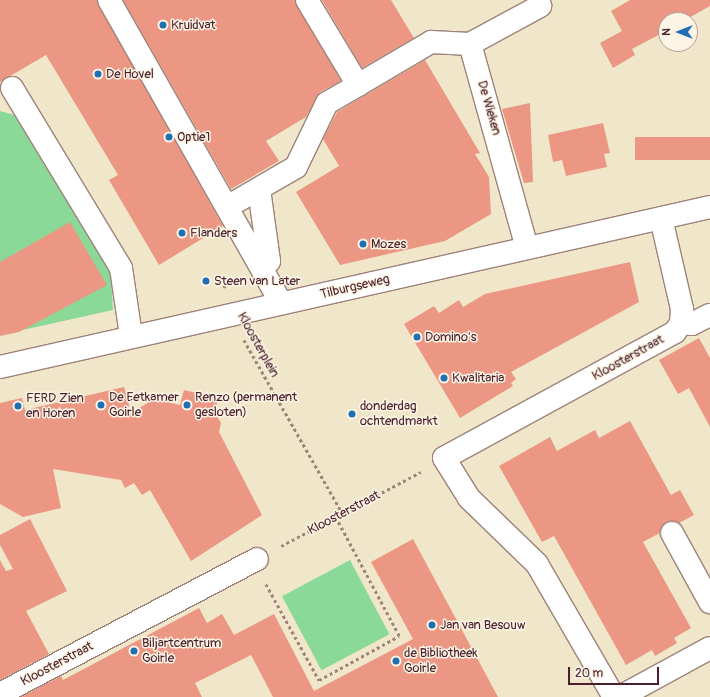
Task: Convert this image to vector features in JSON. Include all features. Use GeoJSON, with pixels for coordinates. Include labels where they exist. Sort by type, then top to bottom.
{"type":"FeatureCollection","features":[{"type":"Feature","properties":{"kind":"street"},"geometry":{"type":"LineString","coordinates":[[108,0],[281,303]]}},
{"type":"Feature","properties":{"kind":"street"},"geometry":{"type":"LineString","coordinates":[[307,0],[358,85]]}},
{"type":"Feature","properties":{"kind":"street"},"geometry":{"type":"LineString","coordinates":[[227,207],[296,167],[327,103],[431,42],[470,44],[540,6]]}},
{"type":"Feature","properties":{"kind":"street","name":"De Wieken"},"geometry":{"type":"LineString","coordinates":[[470,44],[527,248]]}},
{"type":"Feature","properties":{"kind":"street"},"geometry":{"type":"LineString","coordinates":[[12,88],[121,268],[131,336]]}},
{"type":"Feature","properties":{"kind":"street"},"geometry":{"type":"LineString","coordinates":[[259,189],[268,261],[260,266]]}},
{"type":"Feature","properties":{"kind":"street","name":"Tilburgseweg"},"geometry":{"type":"LineString","coordinates":[[0,367],[131,336],[710,207]]}},
{"type":"Feature","properties":{"kind":"street"},"geometry":{"type":"LineString","coordinates":[[661,218],[682,309],[681,323],[692,324],[710,315]]}},
{"type":"Feature","properties":{"kind":"street","name":"Kloosterstraat"},"geometry":{"type":"LineString","coordinates":[[444,458],[675,332],[681,323]]}},
{"type":"Feature","properties":{"kind":"street"},"geometry":{"type":"LineString","coordinates":[[444,458],[469,498],[538,564],[614,697]]}},
{"type":"Feature","properties":{"kind":"street"},"geometry":{"type":"LineString","coordinates":[[672,533],[710,602]]}},
{"type":"Feature","properties":{"kind":"street","name":"Kloosterstraat"},"geometry":{"type":"LineString","coordinates":[[0,694],[255,560]]}},
{"type":"Feature","properties":{"kind":"street"},"geometry":{"type":"LineString","coordinates":[[620,697],[710,648]]}},
{"type":"Feature","properties":{"kind":"path","name":"Kloosterplein"},"geometry":{"type":"LineString","coordinates":[[260,266],[217,290],[343,514]]}},
{"type":"Feature","properties":{"kind":"path","name":"Kloosterstraat"},"geometry":{"type":"LineString","coordinates":[[255,560],[336,518],[444,458]]}},
{"type":"Feature","properties":{"kind":"path"},"geometry":{"type":"LineString","coordinates":[[255,560],[319,680],[399,636],[336,518]]}},
{"type":"Feature","properties":{"kind":"green space"},"geometry":{"type":"Polygon","coordinates":[[[0,111],[26,118],[111,275],[113,310],[0,335],[0,111]]]}},
{"type":"Feature","properties":{"kind":"green space"},"geometry":{"type":"Polygon","coordinates":[[[350,560],[389,634],[321,670],[282,596],[350,560]]]}},
{"type":"Feature","properties":{"kind":"building"},"geometry":{"type":"Polygon","coordinates":[[[0,0],[97,0],[223,226],[159,265],[109,180],[118,175],[46,55],[0,82],[0,0]]]}},
{"type":"Feature","properties":{"kind":"building"},"geometry":{"type":"Polygon","coordinates":[[[123,0],[295,0],[341,81],[320,92],[306,117],[266,141],[279,161],[231,189],[123,0]]]}},
{"type":"Feature","properties":{"kind":"building"},"geometry":{"type":"Polygon","coordinates":[[[322,0],[391,0],[414,38],[362,68],[322,0]]]}},
{"type":"Feature","properties":{"kind":"building"},"geometry":{"type":"Polygon","coordinates":[[[630,0],[710,0],[710,6],[698,13],[658,12],[658,35],[632,49],[635,55],[613,68],[600,43],[622,31],[611,11],[630,0]]]}},
{"type":"Feature","properties":{"kind":"building"},"geometry":{"type":"Polygon","coordinates":[[[425,60],[480,153],[475,154],[489,177],[491,214],[445,241],[340,265],[296,192],[339,166],[323,139],[337,112],[425,60]]]}},
{"type":"Feature","properties":{"kind":"building"},"geometry":{"type":"Polygon","coordinates":[[[530,103],[533,182],[524,183],[502,109],[530,103]]]}},
{"type":"Feature","properties":{"kind":"building"},"geometry":{"type":"Polygon","coordinates":[[[603,123],[610,153],[604,154],[607,167],[566,176],[562,160],[553,162],[548,135],[603,123]]]}},
{"type":"Feature","properties":{"kind":"building"},"geometry":{"type":"Polygon","coordinates":[[[635,137],[710,137],[710,160],[635,160],[635,137]]]}},
{"type":"Feature","properties":{"kind":"building"},"geometry":{"type":"Polygon","coordinates":[[[70,222],[107,285],[19,332],[0,336],[0,262],[70,222]]]}},
{"type":"Feature","properties":{"kind":"building"},"geometry":{"type":"Polygon","coordinates":[[[630,262],[639,302],[511,372],[516,379],[511,383],[513,386],[460,418],[404,324],[434,306],[439,313],[459,300],[463,307],[485,294],[630,262]]]}},
{"type":"Feature","properties":{"kind":"building"},"geometry":{"type":"Polygon","coordinates":[[[699,338],[710,358],[710,427],[689,388],[678,394],[659,360],[699,338]]]}},
{"type":"Feature","properties":{"kind":"building"},"geometry":{"type":"Polygon","coordinates":[[[124,387],[131,413],[154,399],[180,405],[184,390],[218,398],[215,413],[221,423],[219,432],[262,515],[191,561],[150,490],[142,495],[134,483],[125,488],[121,480],[53,469],[61,508],[23,517],[0,504],[0,403],[22,398],[25,410],[124,387]]]}},
{"type":"Feature","properties":{"kind":"building"},"geometry":{"type":"Polygon","coordinates":[[[630,421],[671,495],[680,490],[694,515],[679,523],[666,522],[660,533],[643,542],[691,628],[674,638],[677,643],[655,656],[652,650],[626,665],[554,536],[542,542],[499,466],[550,437],[557,451],[595,430],[599,438],[630,421]]]}},
{"type":"Feature","properties":{"kind":"building"},"geometry":{"type":"Polygon","coordinates":[[[30,519],[67,591],[26,611],[49,654],[0,680],[0,560],[6,571],[13,569],[0,545],[0,535],[30,519]]]}},
{"type":"Feature","properties":{"kind":"building","name":"Jan van Besouw"},"geometry":{"type":"Polygon","coordinates":[[[413,539],[498,697],[273,697],[251,655],[195,683],[202,697],[21,697],[61,676],[63,680],[199,608],[207,623],[222,614],[234,635],[274,614],[314,691],[413,639],[371,562],[413,539]]]}},
{"type":"Feature","properties":{"kind":"place","name":"Kruidvat"},"geometry":{"type":"Point","coordinates":[163,25]}},
{"type":"Feature","properties":{"kind":"place","name":"De Hovel"},"geometry":{"type":"Point","coordinates":[98,74]}},
{"type":"Feature","properties":{"kind":"place","name":"Optie1"},"geometry":{"type":"Point","coordinates":[169,137]}},
{"type":"Feature","properties":{"kind":"place","name":"Flanders"},"geometry":{"type":"Point","coordinates":[182,233]}},
{"type":"Feature","properties":{"kind":"place","name":"Mozes"},"geometry":{"type":"Point","coordinates":[363,244]}},
{"type":"Feature","properties":{"kind":"place","name":"Steen van Later"},"geometry":{"type":"Point","coordinates":[206,281]}},
{"type":"Feature","properties":{"kind":"place","name":"Domino's"},"geometry":{"type":"Point","coordinates":[417,337]}},
{"type":"Feature","properties":{"kind":"place","name":"Kwalitaria"},"geometry":{"type":"Point","coordinates":[444,378]}},
{"type":"Feature","properties":{"kind":"place","name":"De Eetkamer Goirle"},"geometry":{"type":"Point","coordinates":[101,405]}},
{"type":"Feature","properties":{"kind":"place","name":"Renzo (permanent gesloten)"},"geometry":{"type":"Point","coordinates":[187,405]}},
{"type":"Feature","properties":{"kind":"place","name":"FERD Zien en Horen"},"geometry":{"type":"Point","coordinates":[18,406]}},
{"type":"Feature","properties":{"kind":"place","name":"donderdag ochtendmarkt"},"geometry":{"type":"Point","coordinates":[352,414]}},
{"type":"Feature","properties":{"kind":"place","name":"Jan van Besouw"},"geometry":{"type":"Point","coordinates":[432,625]}},
{"type":"Feature","properties":{"kind":"place","name":"Biljartcentrum Goirle"},"geometry":{"type":"Point","coordinates":[134,651]}},
{"type":"Feature","properties":{"kind":"place","name":"de Bibliotheek Goirle"},"geometry":{"type":"Point","coordinates":[396,661]}}]}
